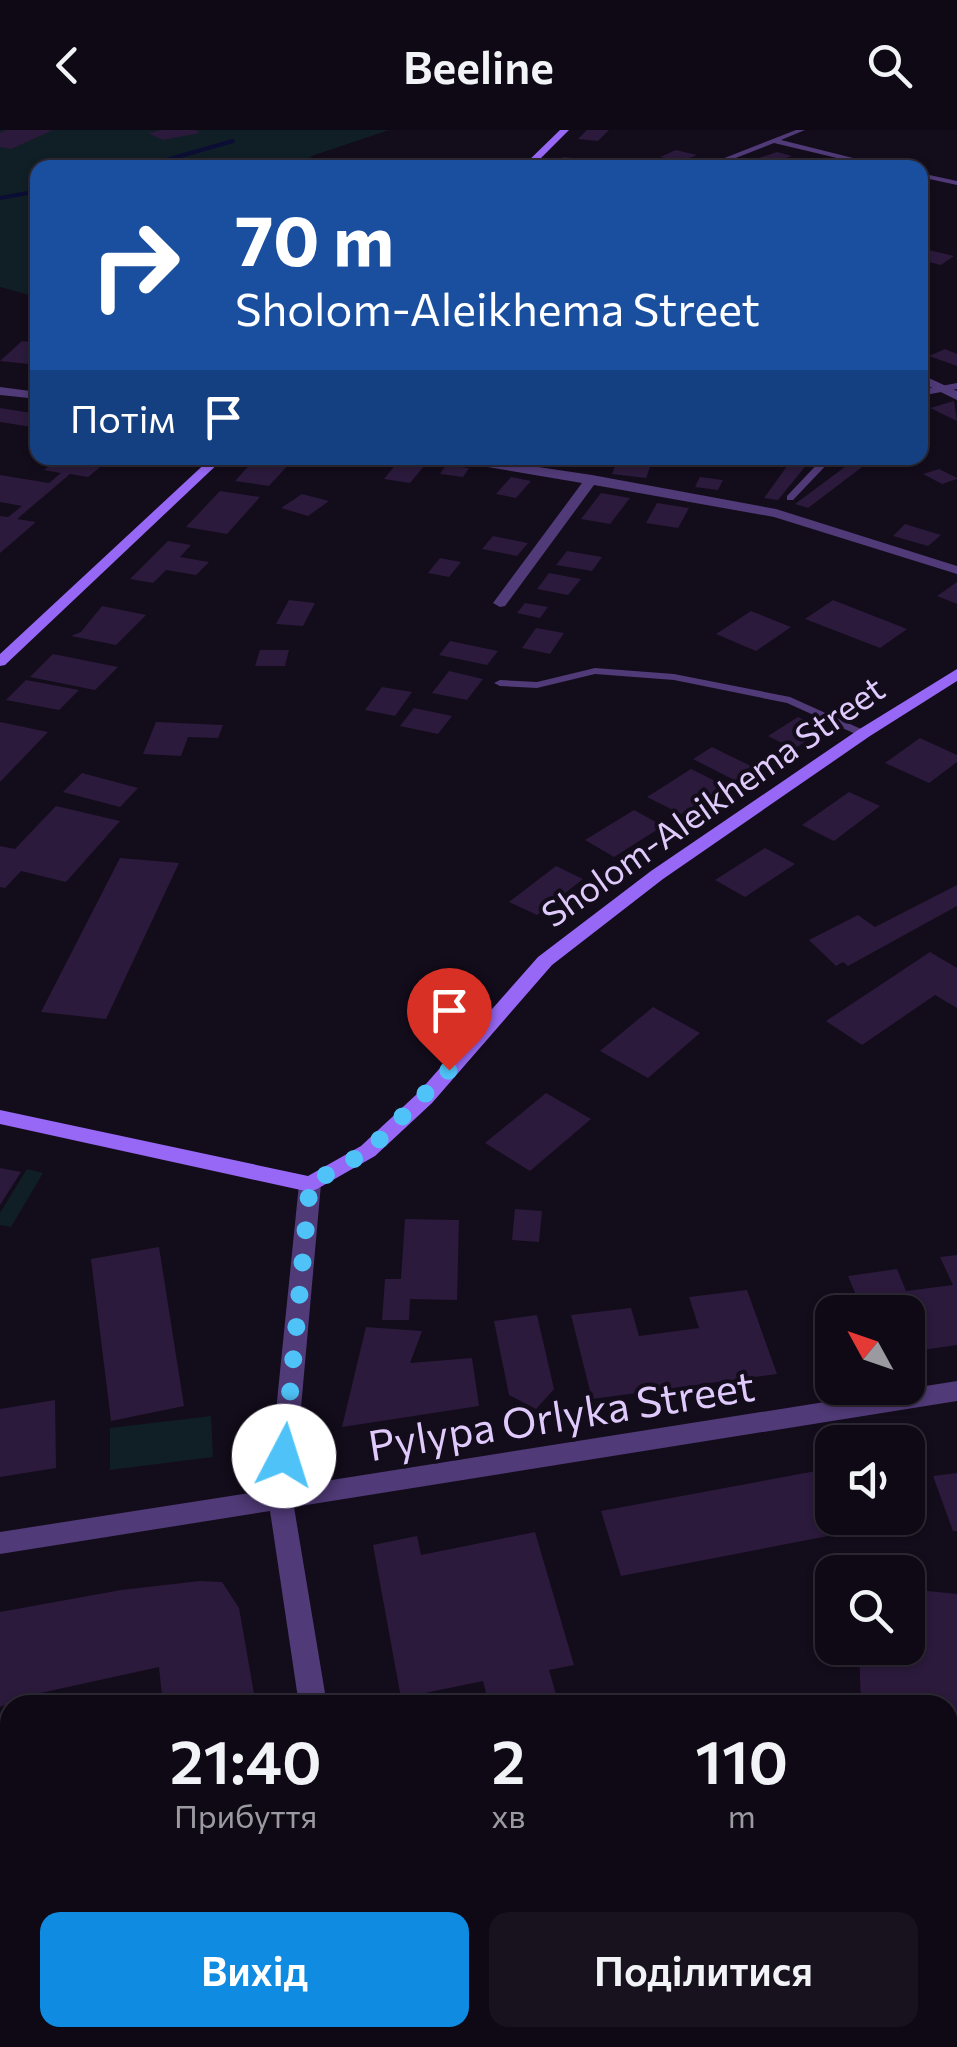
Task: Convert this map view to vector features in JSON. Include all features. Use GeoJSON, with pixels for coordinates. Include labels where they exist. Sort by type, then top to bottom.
{"type":"FeatureCollection","features":[{"type":"Feature","properties":{"kind":"main road"},"geometry":{"type":"LineString","coordinates":[[534,160],[565,130]]}},
{"type":"Feature","properties":{"kind":"main road"},"geometry":{"type":"LineString","coordinates":[[0,662],[211,465]]}},
{"type":"Feature","properties":{"kind":"main road","name":"Sholom-Aleikhema Street"},"geometry":{"type":"LineString","coordinates":[[310,1184],[368,1151],[425,1098],[545,961],[657,876],[864,733],[957,674]]}},
{"type":"Feature","properties":{"kind":"main road"},"geometry":{"type":"LineString","coordinates":[[0,1118],[310,1184]]}},
{"type":"Feature","properties":{"kind":"street"},"geometry":{"type":"LineString","coordinates":[[928,380],[953,391]]}},
{"type":"Feature","properties":{"kind":"street"},"geometry":{"type":"LineString","coordinates":[[0,391],[30,395]]}},
{"type":"Feature","properties":{"kind":"street"},"geometry":{"type":"LineString","coordinates":[[503,465],[816,523],[957,570]]}},
{"type":"Feature","properties":{"kind":"street"},"geometry":{"type":"LineString","coordinates":[[500,603],[592,479]]}},
{"type":"Feature","properties":{"kind":"street"},"geometry":{"type":"LineString","coordinates":[[310,1184],[280,1498],[310,1695]]}},
{"type":"Feature","properties":{"kind":"street","name":"Pylypa Orlyka Street"},"geometry":{"type":"LineString","coordinates":[[0,1543],[957,1391]]}},
{"type":"Feature","properties":{"kind":"lane"},"geometry":{"type":"LineString","coordinates":[[722,160],[802,130]]}},
{"type":"Feature","properties":{"kind":"lane"},"geometry":{"type":"LineString","coordinates":[[771,140],[856,160]]}},
{"type":"Feature","properties":{"kind":"lane"},"geometry":{"type":"LineString","coordinates":[[928,176],[957,183]]}},
{"type":"Feature","properties":{"kind":"lane"},"geometry":{"type":"LineString","coordinates":[[928,393],[953,391]]}},
{"type":"Feature","properties":{"kind":"lane"},"geometry":{"type":"LineString","coordinates":[[790,498],[821,465]]}},
{"type":"Feature","properties":{"kind":"lane"},"geometry":{"type":"LineString","coordinates":[[500,682],[537,686],[595,671],[674,677],[790,700],[864,733]]}},
{"type":"Feature","properties":{"kind":"shaded area"},"geometry":{"type":"Polygon","coordinates":[[[0,130],[389,130],[309,157],[321,160],[30,160],[30,295],[0,287],[0,130]]]}},
{"type":"Feature","properties":{"kind":"shaded area"},"geometry":{"type":"Polygon","coordinates":[[[27,1169],[43,1173],[11,1227],[0,1225],[0,1213],[27,1169]]]}},
{"type":"Feature","properties":{"kind":"shaded area"},"geometry":{"type":"Polygon","coordinates":[[[211,1416],[213,1457],[110,1470],[110,1428],[211,1416]]]}},
{"type":"Feature","properties":{"kind":"building"},"geometry":{"type":"Polygon","coordinates":[[[53,130],[11,149],[0,147],[0,133],[53,130]]]}},
{"type":"Feature","properties":{"kind":"building"},"geometry":{"type":"Polygon","coordinates":[[[587,130],[609,130],[598,141],[578,139],[587,130]]]}},
{"type":"Feature","properties":{"kind":"building"},"geometry":{"type":"Polygon","coordinates":[[[148,133],[200,133],[163,140],[148,133]]]}},
{"type":"Feature","properties":{"kind":"building"},"geometry":{"type":"Polygon","coordinates":[[[676,150],[697,155],[686,160],[660,157],[676,150]]]}},
{"type":"Feature","properties":{"kind":"building"},"geometry":{"type":"Polygon","coordinates":[[[777,152],[792,156],[780,160],[753,160],[777,152]]]}},
{"type":"Feature","properties":{"kind":"building"},"geometry":{"type":"Polygon","coordinates":[[[928,250],[954,256],[941,265],[928,262],[928,250]]]}},
{"type":"Feature","properties":{"kind":"building"},"geometry":{"type":"Polygon","coordinates":[[[22,341],[30,342],[30,364],[0,361],[22,341]]]}},
{"type":"Feature","properties":{"kind":"building"},"geometry":{"type":"Polygon","coordinates":[[[945,349],[957,354],[957,366],[929,356],[945,349]]]}},
{"type":"Feature","properties":{"kind":"building"},"geometry":{"type":"Polygon","coordinates":[[[954,401],[957,421],[930,408],[954,401]]]}},
{"type":"Feature","properties":{"kind":"building"},"geometry":{"type":"Polygon","coordinates":[[[0,408],[30,413],[30,427],[0,422],[0,408]]]}},
{"type":"Feature","properties":{"kind":"building"},"geometry":{"type":"Polygon","coordinates":[[[50,465],[103,465],[88,477],[70,474],[17,519],[36,522],[0,553],[0,516],[8,517],[22,506],[0,502],[0,475],[49,483],[61,473],[44,470],[50,465]]]}},
{"type":"Feature","properties":{"kind":"building"},"geometry":{"type":"Polygon","coordinates":[[[250,465],[288,465],[269,486],[235,481],[250,465]]]}},
{"type":"Feature","properties":{"kind":"building"},"geometry":{"type":"Polygon","coordinates":[[[395,465],[424,466],[410,483],[384,479],[395,465]]]}},
{"type":"Feature","properties":{"kind":"building"},"geometry":{"type":"Polygon","coordinates":[[[446,465],[469,468],[463,477],[440,474],[446,465]]]}},
{"type":"Feature","properties":{"kind":"building"},"geometry":{"type":"Polygon","coordinates":[[[615,465],[651,465],[646,478],[612,474],[615,465]]]}},
{"type":"Feature","properties":{"kind":"building"},"geometry":{"type":"Polygon","coordinates":[[[788,465],[806,465],[778,500],[764,498],[788,465]]]}},
{"type":"Feature","properties":{"kind":"building"},"geometry":{"type":"Polygon","coordinates":[[[848,465],[865,465],[808,508],[795,504],[848,465]]]}},
{"type":"Feature","properties":{"kind":"building"},"geometry":{"type":"Polygon","coordinates":[[[939,469],[957,479],[942,484],[923,474],[939,469]]]}},
{"type":"Feature","properties":{"kind":"building"},"geometry":{"type":"Polygon","coordinates":[[[511,477],[531,481],[516,498],[496,494],[511,477]]]}},
{"type":"Feature","properties":{"kind":"building"},"geometry":{"type":"Polygon","coordinates":[[[700,477],[723,480],[718,490],[695,487],[700,477]]]}},
{"type":"Feature","properties":{"kind":"building"},"geometry":{"type":"Polygon","coordinates":[[[220,491],[260,497],[227,534],[186,527],[220,491]]]}},
{"type":"Feature","properties":{"kind":"building"},"geometry":{"type":"Polygon","coordinates":[[[601,493],[630,498],[610,524],[581,519],[601,493]]]}},
{"type":"Feature","properties":{"kind":"building"},"geometry":{"type":"Polygon","coordinates":[[[302,494],[329,501],[308,516],[281,508],[302,494]]]}},
{"type":"Feature","properties":{"kind":"building"},"geometry":{"type":"Polygon","coordinates":[[[657,503],[689,508],[678,528],[646,523],[657,503]]]}},
{"type":"Feature","properties":{"kind":"building"},"geometry":{"type":"Polygon","coordinates":[[[905,524],[941,535],[928,546],[893,536],[905,524]]]}},
{"type":"Feature","properties":{"kind":"building"},"geometry":{"type":"Polygon","coordinates":[[[493,536],[528,543],[517,556],[482,549],[493,536]]]}},
{"type":"Feature","properties":{"kind":"building"},"geometry":{"type":"Polygon","coordinates":[[[168,541],[191,545],[180,557],[209,562],[196,575],[166,570],[153,583],[130,579],[168,541]]]}},
{"type":"Feature","properties":{"kind":"building"},"geometry":{"type":"Polygon","coordinates":[[[567,551],[602,557],[592,571],[556,565],[567,551]]]}},
{"type":"Feature","properties":{"kind":"building"},"geometry":{"type":"Polygon","coordinates":[[[440,558],[461,562],[449,577],[428,573],[440,558]]]}},
{"type":"Feature","properties":{"kind":"building"},"geometry":{"type":"Polygon","coordinates":[[[549,573],[581,579],[568,595],[537,589],[549,573]]]}},
{"type":"Feature","properties":{"kind":"building"},"geometry":{"type":"Polygon","coordinates":[[[957,582],[957,604],[937,596],[957,582]]]}},
{"type":"Feature","properties":{"kind":"building"},"geometry":{"type":"Polygon","coordinates":[[[289,600],[315,603],[303,626],[276,624],[289,600]]]}},
{"type":"Feature","properties":{"kind":"building"},"geometry":{"type":"Polygon","coordinates":[[[833,600],[907,629],[880,648],[805,619],[833,600]]]}},
{"type":"Feature","properties":{"kind":"building"},"geometry":{"type":"Polygon","coordinates":[[[525,603],[548,607],[540,618],[517,613],[525,603]]]}},
{"type":"Feature","properties":{"kind":"building"},"geometry":{"type":"Polygon","coordinates":[[[102,606],[146,615],[116,645],[71,636],[81,632],[102,606]]]}},
{"type":"Feature","properties":{"kind":"building"},"geometry":{"type":"Polygon","coordinates":[[[751,611],[791,627],[756,651],[716,634],[751,611]]]}},
{"type":"Feature","properties":{"kind":"building"},"geometry":{"type":"Polygon","coordinates":[[[536,628],[564,633],[550,654],[522,648],[536,628]]]}},
{"type":"Feature","properties":{"kind":"building"},"geometry":{"type":"Polygon","coordinates":[[[450,641],[498,651],[487,665],[439,655],[450,641]]]}},
{"type":"Feature","properties":{"kind":"building"},"geometry":{"type":"Polygon","coordinates":[[[260,650],[289,650],[285,666],[255,666],[260,650]]]}},
{"type":"Feature","properties":{"kind":"building"},"geometry":{"type":"Polygon","coordinates":[[[53,654],[118,667],[95,690],[30,677],[53,654]]]}},
{"type":"Feature","properties":{"kind":"building"},"geometry":{"type":"Polygon","coordinates":[[[449,671],[483,679],[467,700],[432,693],[449,671]]]}},
{"type":"Feature","properties":{"kind":"building"},"geometry":{"type":"Polygon","coordinates":[[[26,680],[79,690],[59,710],[6,700],[26,680]]]}},
{"type":"Feature","properties":{"kind":"building"},"geometry":{"type":"Polygon","coordinates":[[[382,687],[412,692],[395,716],[365,710],[382,687]]]}},
{"type":"Feature","properties":{"kind":"building"},"geometry":{"type":"Polygon","coordinates":[[[414,708],[452,716],[438,734],[400,726],[414,708]]]}},
{"type":"Feature","properties":{"kind":"building"},"geometry":{"type":"Polygon","coordinates":[[[798,717],[824,729],[794,749],[768,736],[798,717]]]}},
{"type":"Feature","properties":{"kind":"building"},"geometry":{"type":"Polygon","coordinates":[[[0,722],[48,732],[0,782],[0,722]]]}},
{"type":"Feature","properties":{"kind":"building"},"geometry":{"type":"Polygon","coordinates":[[[156,722],[223,725],[218,738],[188,737],[181,756],[143,754],[156,722]]]}},
{"type":"Feature","properties":{"kind":"building"},"geometry":{"type":"Polygon","coordinates":[[[920,738],[957,755],[957,762],[929,783],[885,763],[920,738]]]}},
{"type":"Feature","properties":{"kind":"building"},"geometry":{"type":"Polygon","coordinates":[[[712,747],[757,769],[738,782],[693,759],[712,747]]]}},
{"type":"Feature","properties":{"kind":"building"},"geometry":{"type":"Polygon","coordinates":[[[691,769],[725,786],[681,814],[647,797],[691,769]]]}},
{"type":"Feature","properties":{"kind":"building"},"geometry":{"type":"Polygon","coordinates":[[[82,773],[138,788],[120,807],[63,792],[82,773]]]}},
{"type":"Feature","properties":{"kind":"building"},"geometry":{"type":"Polygon","coordinates":[[[849,792],[880,806],[834,841],[802,825],[849,792]]]}},
{"type":"Feature","properties":{"kind":"building"},"geometry":{"type":"Polygon","coordinates":[[[56,806],[120,821],[66,882],[21,871],[5,888],[0,887],[0,846],[15,849],[56,806]]]}},
{"type":"Feature","properties":{"kind":"building"},"geometry":{"type":"Polygon","coordinates":[[[634,810],[663,826],[614,857],[585,840],[634,810]]]}},
{"type":"Feature","properties":{"kind":"building"},"geometry":{"type":"Polygon","coordinates":[[[765,848],[795,864],[745,897],[715,880],[765,848]]]}},
{"type":"Feature","properties":{"kind":"building"},"geometry":{"type":"Polygon","coordinates":[[[120,858],[179,863],[106,1019],[41,1012],[120,858]]]}},
{"type":"Feature","properties":{"kind":"building"},"geometry":{"type":"Polygon","coordinates":[[[556,866],[583,879],[537,915],[509,902],[556,866]]]}},
{"type":"Feature","properties":{"kind":"building"},"geometry":{"type":"Polygon","coordinates":[[[957,885],[957,906],[848,966],[843,962],[836,966],[809,940],[858,915],[875,927],[957,885]]]}},
{"type":"Feature","properties":{"kind":"building"},"geometry":{"type":"Polygon","coordinates":[[[930,952],[957,968],[957,1008],[935,995],[862,1045],[826,1021],[930,952]]]}},
{"type":"Feature","properties":{"kind":"building"},"geometry":{"type":"Polygon","coordinates":[[[653,1007],[700,1033],[648,1078],[600,1051],[653,1007]]]}},
{"type":"Feature","properties":{"kind":"building"},"geometry":{"type":"Polygon","coordinates":[[[546,1093],[591,1119],[530,1171],[485,1143],[546,1093]]]}},
{"type":"Feature","properties":{"kind":"building"},"geometry":{"type":"Polygon","coordinates":[[[0,1168],[21,1172],[0,1205],[0,1168]]]}},
{"type":"Feature","properties":{"kind":"building"},"geometry":{"type":"Polygon","coordinates":[[[515,1209],[542,1211],[539,1242],[512,1240],[515,1209]]]}},
{"type":"Feature","properties":{"kind":"building"},"geometry":{"type":"Polygon","coordinates":[[[405,1219],[459,1220],[457,1300],[410,1299],[409,1320],[382,1320],[385,1279],[401,1279],[405,1219]]]}},
{"type":"Feature","properties":{"kind":"building"},"geometry":{"type":"Polygon","coordinates":[[[159,1247],[184,1406],[111,1421],[91,1259],[159,1247]]]}},
{"type":"Feature","properties":{"kind":"building"},"geometry":{"type":"Polygon","coordinates":[[[957,1255],[957,1345],[925,1350],[925,1295],[856,1295],[848,1276],[897,1269],[906,1291],[953,1285],[940,1257],[957,1255]]]}},
{"type":"Feature","properties":{"kind":"building"},"geometry":{"type":"Polygon","coordinates":[[[747,1290],[777,1374],[592,1399],[571,1315],[631,1308],[639,1336],[699,1328],[689,1297],[747,1290]]]}},
{"type":"Feature","properties":{"kind":"building"},"geometry":{"type":"Polygon","coordinates":[[[537,1315],[554,1389],[536,1409],[509,1395],[494,1321],[537,1315]]]}},
{"type":"Feature","properties":{"kind":"building"},"geometry":{"type":"Polygon","coordinates":[[[366,1327],[422,1331],[410,1363],[472,1358],[479,1406],[342,1427],[366,1327]]]}},
{"type":"Feature","properties":{"kind":"building"},"geometry":{"type":"Polygon","coordinates":[[[55,1400],[56,1468],[0,1477],[0,1409],[55,1400]]]}},
{"type":"Feature","properties":{"kind":"building"},"geometry":{"type":"Polygon","coordinates":[[[815,1471],[815,1535],[833,1535],[621,1576],[601,1511],[815,1471]]]}},
{"type":"Feature","properties":{"kind":"building"},"geometry":{"type":"Polygon","coordinates":[[[957,1473],[957,1531],[953,1531],[933,1476],[957,1473]]]}},
{"type":"Feature","properties":{"kind":"building"},"geometry":{"type":"Polygon","coordinates":[[[535,1532],[574,1665],[549,1670],[556,1695],[486,1695],[483,1681],[400,1695],[373,1545],[417,1536],[421,1555],[535,1532]]]}},
{"type":"Feature","properties":{"kind":"building"},"geometry":{"type":"Polygon","coordinates":[[[222,1582],[239,1608],[254,1695],[162,1695],[159,1667],[32,1695],[0,1695],[0,1612],[121,1590],[222,1582]]]}},
{"type":"Feature","properties":{"kind":"building"},"geometry":{"type":"Polygon","coordinates":[[[925,1591],[957,1594],[957,1695],[861,1695],[860,1665],[925,1665],[925,1591]]]}},
{"type":"Feature","properties":{"kind":"waterway"},"geometry":{"type":"LineString","coordinates":[[166,160],[233,141]]}},
{"type":"Feature","properties":{"kind":"waterway"},"geometry":{"type":"LineString","coordinates":[[0,198],[30,192]]}},
{"type":"Feature","properties":{"kind":"route"},"geometry":{"type":"LineString","coordinates":[[284,1456],[310,1184],[368,1151],[449,1070]]}}]}
